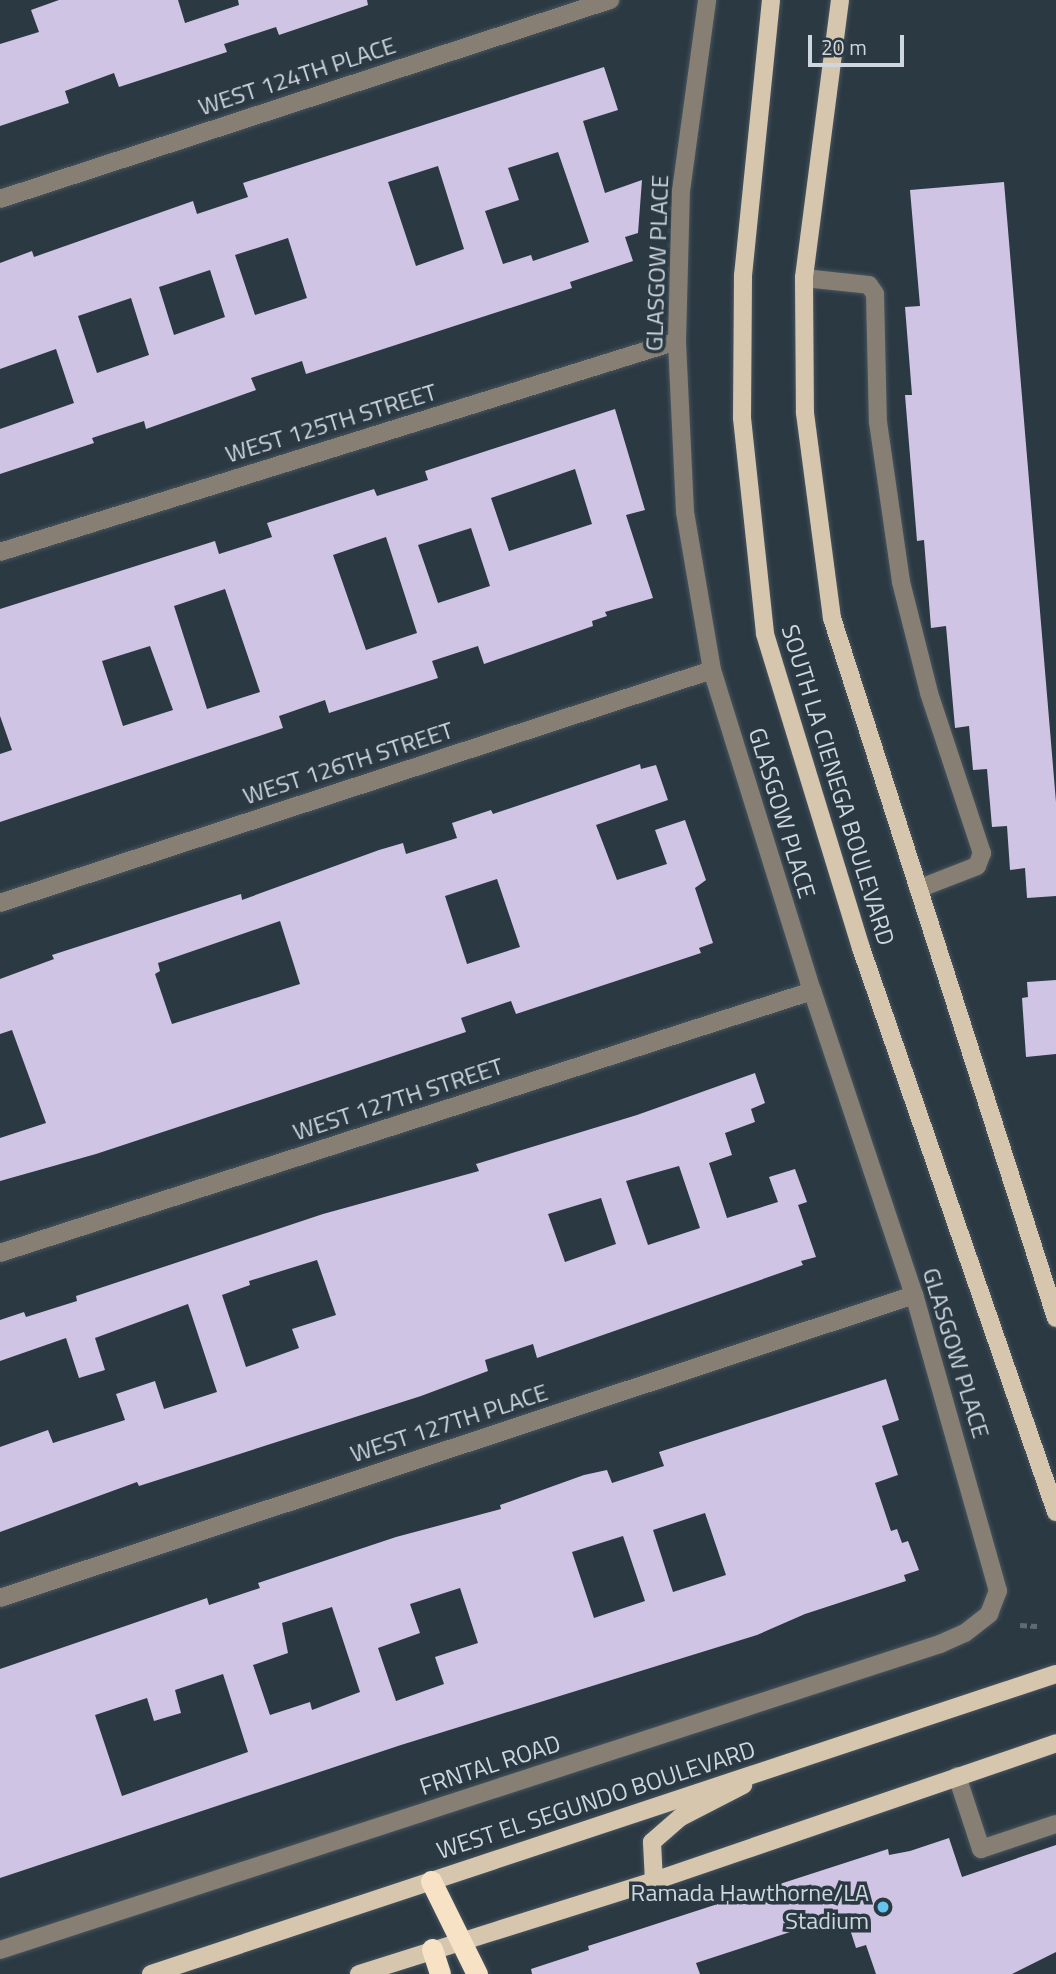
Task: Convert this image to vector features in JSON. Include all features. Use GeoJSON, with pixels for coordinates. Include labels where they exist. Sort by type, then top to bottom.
{"type":"FeatureCollection","features":[{"type":"Feature","properties":{"kind":"highway"},"geometry":{"type":"LineString","coordinates":[[431,1881],[477,1974]]}},
{"type":"Feature","properties":{"kind":"highway"},"geometry":{"type":"LineString","coordinates":[[432,1949],[440,1974]]}},
{"type":"Feature","properties":{"kind":"main road","name":"SOUTH LA CIENEGA BOULEVARD"},"geometry":{"type":"LineString","coordinates":[[771,0],[743,288],[742,418],[765,634],[861,948],[1056,1512]]}},
{"type":"Feature","properties":{"kind":"main road","name":"SOUTH LA CIENEGA BOULEVARD"},"geometry":{"type":"LineString","coordinates":[[840,0],[804,278],[805,413],[832,618],[1056,1318]]}},
{"type":"Feature","properties":{"kind":"main road","name":"WEST EL SEGUNDO BOULEVARD"},"geometry":{"type":"LineString","coordinates":[[151,1974],[1056,1674]]}},
{"type":"Feature","properties":{"kind":"main road"},"geometry":{"type":"LineString","coordinates":[[359,1974],[461,1938],[654,1881],[1056,1743]]}},
{"type":"Feature","properties":{"kind":"main road"},"geometry":{"type":"LineString","coordinates":[[654,1881],[652,1842],[681,1817],[790,1761]]}},
{"type":"Feature","properties":{"kind":"street","name":"WEST 124TH PLACE"},"geometry":{"type":"LineString","coordinates":[[0,199],[610,0]]}},
{"type":"Feature","properties":{"kind":"street","name":"GLASGOW PLACE"},"geometry":{"type":"LineString","coordinates":[[707,0],[681,191],[677,341],[685,512],[712,670],[812,991],[914,1295],[994,1566],[998,1591],[989,1614]]}},
{"type":"Feature","properties":{"kind":"street"},"geometry":{"type":"LineString","coordinates":[[804,278],[869,285],[875,294],[878,422],[901,582],[929,693],[982,853],[977,866],[918,889]]}},
{"type":"Feature","properties":{"kind":"street","name":"WEST 125TH STREET"},"geometry":{"type":"LineString","coordinates":[[0,552],[677,341]]}},
{"type":"Feature","properties":{"kind":"street","name":"WEST 126TH STREET"},"geometry":{"type":"LineString","coordinates":[[0,903],[712,670]]}},
{"type":"Feature","properties":{"kind":"street","name":"WEST 127TH STREET"},"geometry":{"type":"LineString","coordinates":[[0,1253],[812,991]]}},
{"type":"Feature","properties":{"kind":"street","name":"WEST 127TH PLACE"},"geometry":{"type":"LineString","coordinates":[[0,1598],[914,1295]]}},
{"type":"Feature","properties":{"kind":"street","name":"FRNTAL ROAD"},"geometry":{"type":"LineString","coordinates":[[0,1950],[940,1644],[965,1633],[989,1614]]}},
{"type":"Feature","properties":{"kind":"street"},"geometry":{"type":"LineString","coordinates":[[957,1776],[981,1849],[1056,1824]]}},
{"type":"Feature","properties":{"kind":"path"},"geometry":{"type":"LineString","coordinates":[[1020,1625],[1037,1626]]}},
{"type":"Feature","properties":{"kind":"building"},"geometry":{"type":"Polygon","coordinates":[[[59,0],[178,0],[185,23],[239,5],[238,0],[367,0],[368,5],[279,35],[276,27],[224,44],[227,52],[119,87],[114,73],[65,91],[69,103],[0,126],[0,44],[39,32],[31,10],[59,0]]]}},
{"type":"Feature","properties":{"kind":"building"},"geometry":{"type":"Polygon","coordinates":[[[604,67],[618,110],[583,121],[605,193],[642,180],[638,233],[625,237],[633,261],[570,282],[572,288],[306,374],[302,361],[251,378],[256,390],[146,429],[144,421],[92,438],[94,443],[0,474],[0,429],[74,403],[56,349],[0,369],[0,263],[32,251],[34,257],[193,201],[197,214],[248,197],[243,183],[604,67]],[[558,152],[508,168],[519,200],[485,211],[503,264],[531,255],[533,261],[589,242],[558,152]],[[438,166],[388,182],[416,266],[464,249],[438,166]],[[288,238],[235,255],[255,315],[307,298],[288,238]],[[210,270],[159,287],[174,335],[225,317],[210,270]],[[131,298],[78,316],[97,373],[149,355],[131,298]]]}},
{"type":"Feature","properties":{"kind":"building"},"geometry":{"type":"Polygon","coordinates":[[[1004,182],[1056,802],[1056,896],[1027,898],[1025,868],[1010,870],[1007,826],[992,827],[987,769],[973,770],[969,726],[955,728],[946,626],[931,628],[924,540],[917,541],[905,395],[912,395],[905,307],[920,306],[910,190],[1004,182]]]}},
{"type":"Feature","properties":{"kind":"building"},"geometry":{"type":"Polygon","coordinates":[[[615,409],[645,510],[626,515],[653,598],[605,612],[607,616],[592,621],[593,626],[484,664],[478,646],[432,661],[438,678],[329,713],[325,700],[279,716],[283,728],[0,822],[0,754],[12,750],[0,716],[0,609],[215,541],[219,554],[272,537],[267,523],[374,489],[377,496],[428,480],[425,471],[615,409]],[[575,469],[491,498],[509,551],[592,524],[575,469]],[[471,528],[418,545],[438,603],[490,586],[471,528]],[[386,537],[333,555],[366,650],[417,633],[386,537]],[[225,589],[174,606],[207,709],[260,692],[225,589]],[[150,646],[102,661],[123,726],[173,710],[150,646]]]}},
{"type":"Feature","properties":{"kind":"building"},"geometry":{"type":"Polygon","coordinates":[[[640,764],[641,769],[656,765],[668,800],[596,825],[617,880],[667,864],[655,830],[685,820],[706,880],[695,888],[713,943],[699,948],[701,953],[516,1014],[511,1001],[461,1018],[466,1032],[96,1154],[0,1181],[0,1138],[46,1123],[12,1030],[0,1034],[0,979],[54,959],[52,955],[241,894],[242,900],[379,850],[403,843],[406,854],[457,838],[452,823],[491,810],[493,814],[640,764]],[[497,879],[445,896],[467,964],[520,947],[497,879]],[[280,921],[158,963],[160,971],[155,974],[172,1024],[300,984],[280,921]]]}},
{"type":"Feature","properties":{"kind":"building"},"geometry":{"type":"Polygon","coordinates":[[[1056,980],[1056,1054],[1026,1057],[1022,998],[1028,997],[1027,982],[1056,980]]]}},
{"type":"Feature","properties":{"kind":"building"},"geometry":{"type":"Polygon","coordinates":[[[755,1073],[765,1103],[751,1109],[755,1122],[725,1133],[732,1155],[709,1163],[727,1218],[778,1202],[769,1177],[795,1169],[807,1202],[798,1205],[816,1257],[801,1261],[803,1265],[537,1358],[533,1344],[485,1360],[488,1371],[421,1396],[139,1486],[137,1482],[0,1532],[0,1447],[48,1430],[53,1443],[125,1420],[116,1394],[155,1381],[164,1409],[217,1392],[188,1304],[95,1338],[105,1370],[79,1378],[66,1338],[0,1361],[0,1320],[24,1312],[26,1317],[77,1301],[76,1296],[323,1214],[479,1171],[476,1164],[637,1115],[755,1073]],[[679,1166],[626,1181],[648,1245],[700,1228],[679,1166]],[[601,1198],[548,1214],[565,1262],[616,1244],[601,1198]],[[317,1260],[249,1281],[250,1285],[222,1295],[246,1367],[299,1348],[292,1329],[336,1315],[317,1260]]]}},
{"type":"Feature","properties":{"kind":"building"},"geometry":{"type":"Polygon","coordinates":[[[886,1379],[899,1420],[882,1426],[898,1475],[875,1483],[891,1531],[897,1529],[902,1543],[908,1541],[919,1570],[904,1575],[906,1581],[805,1614],[757,1635],[401,1745],[0,1878],[0,1669],[207,1598],[209,1605],[260,1588],[258,1583],[396,1537],[501,1509],[500,1505],[584,1475],[607,1470],[612,1483],[664,1466],[659,1452],[886,1379]],[[705,1513],[653,1530],[673,1592],[726,1575],[705,1513]],[[623,1536],[572,1552],[594,1618],[645,1601],[623,1536]],[[460,1588],[410,1604],[420,1633],[378,1648],[396,1701],[444,1684],[435,1657],[478,1643],[460,1588]],[[332,1607],[282,1623],[288,1653],[253,1665],[270,1715],[310,1702],[312,1710],[360,1692],[332,1607]],[[223,1674],[175,1690],[181,1713],[154,1721],[147,1698],[95,1715],[122,1796],[248,1752],[223,1674]]]}},
{"type":"Feature","properties":{"kind":"building","name":"Ramada Hawthorne/LA Stadium"},"geometry":{"type":"Polygon","coordinates":[[[949,1838],[962,1877],[1056,1845],[1056,1952],[1012,1974],[876,1974],[866,1945],[856,1948],[845,1914],[696,1963],[700,1974],[532,1974],[531,1969],[589,1950],[588,1946],[888,1849],[889,1855],[949,1838]]]}},
{"type":"Feature","properties":{"kind":"place","name":"Ramada Hawthorne/LA Stadium"},"geometry":{"type":"Point","coordinates":[883,1907]}}]}
